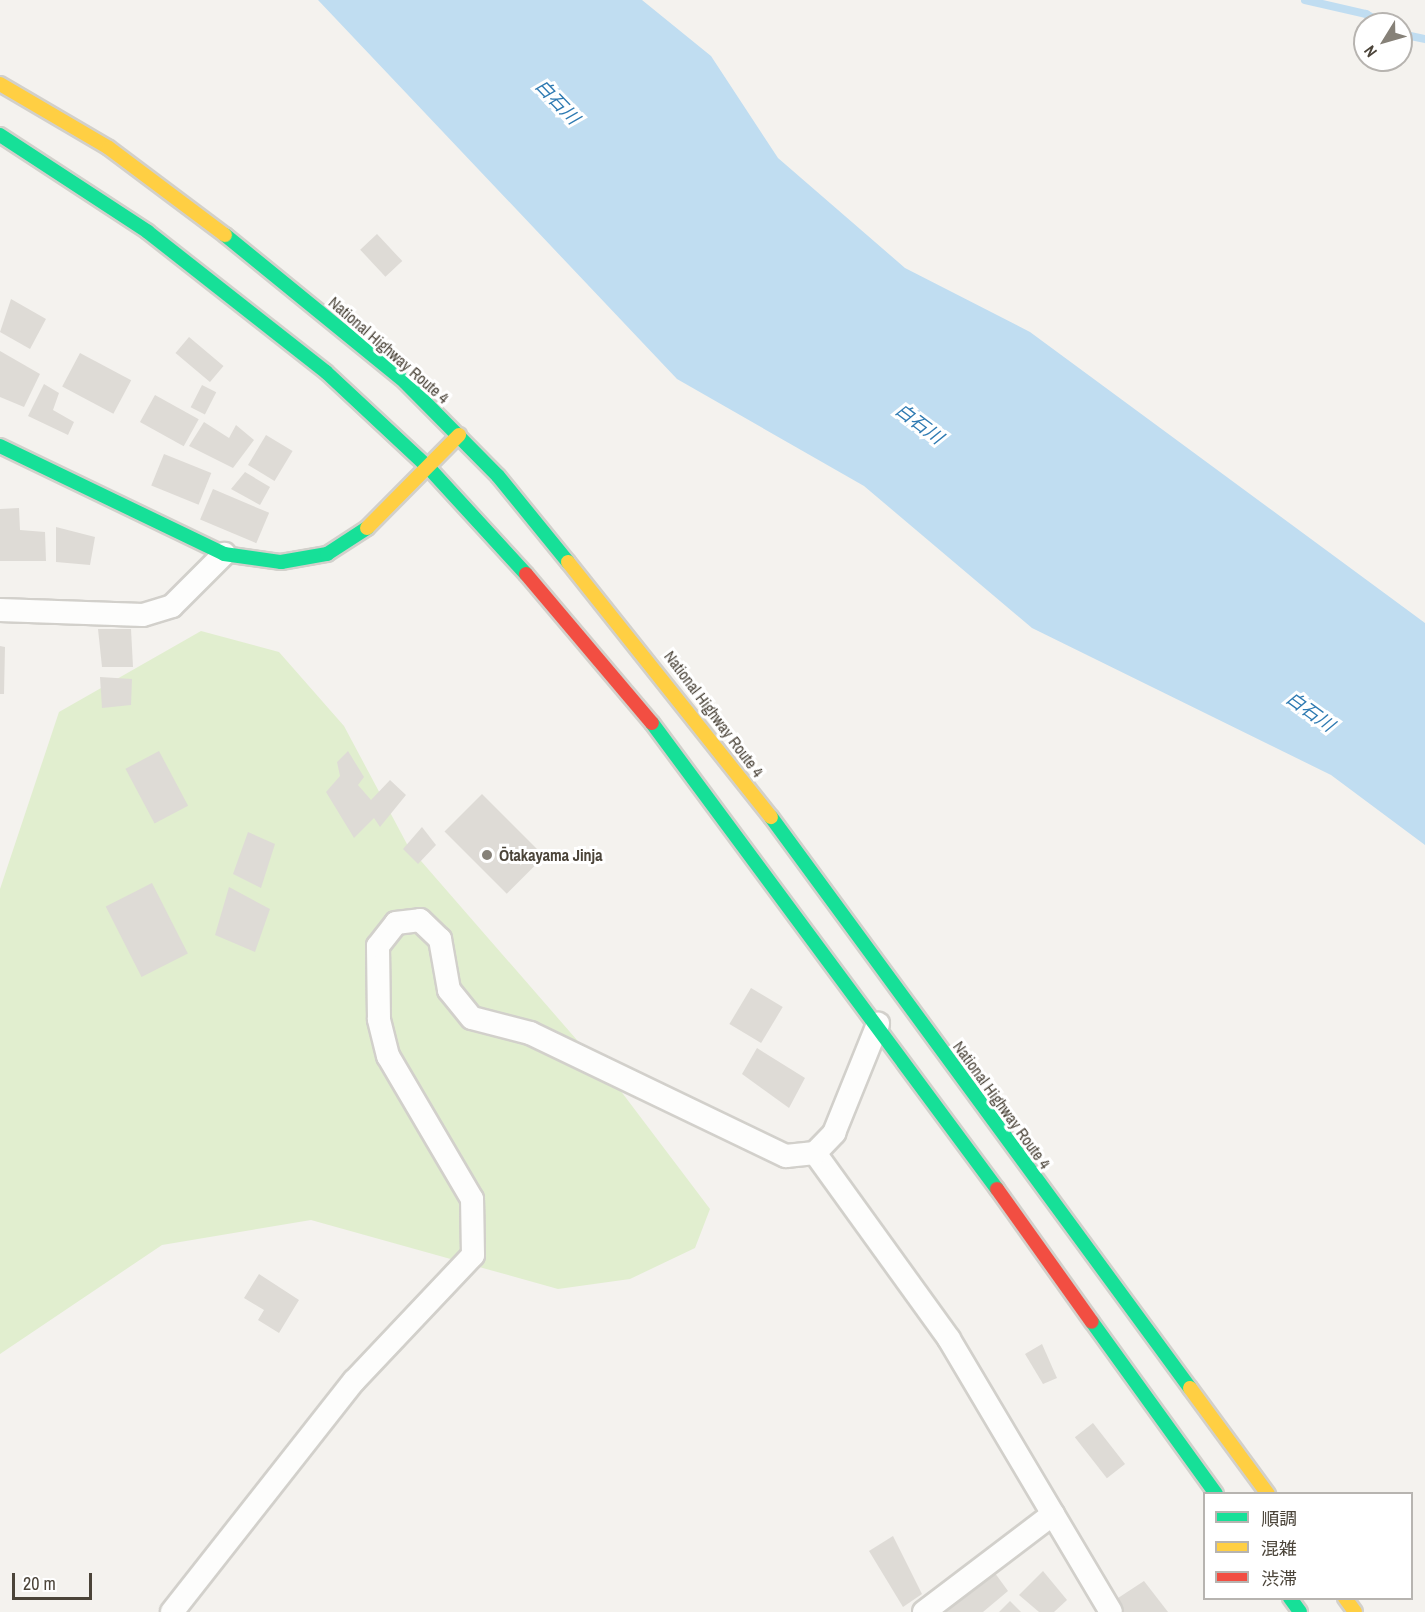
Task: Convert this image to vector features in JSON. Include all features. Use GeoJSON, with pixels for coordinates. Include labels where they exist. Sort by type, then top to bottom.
{"type":"FeatureCollection","features":[{"type":"Feature","properties":{"kind":"main road","name":"National Highway Route 4"},"geometry":{"type":"LineString","coordinates":[[0,84],[109,148],[257,259],[405,382],[459,435],[594,586],[709,733],[1267,1492]]}},
{"type":"Feature","properties":{"kind":"main road"},"geometry":{"type":"LineString","coordinates":[[0,135],[228,292],[428,467],[636,702],[878,1024],[1214,1492]]}},
{"type":"Feature","properties":{"kind":"main road"},"geometry":{"type":"LineString","coordinates":[[0,446],[224,554],[281,562],[327,554],[371,526],[459,435]]}},
{"type":"Feature","properties":{"kind":"main road"},"geometry":{"type":"LineString","coordinates":[[1346,1600],[1355,1612]]}},
{"type":"Feature","properties":{"kind":"street"},"geometry":{"type":"LineString","coordinates":[[0,610],[143,615],[172,606],[224,554]]}},
{"type":"Feature","properties":{"kind":"street"},"geometry":{"type":"LineString","coordinates":[[172,1612],[354,1381],[473,1255],[472,1199],[388,1056],[378,1019],[378,946],[396,923],[420,920],[440,939],[449,990],[472,1018],[530,1033],[786,1156],[815,1153],[834,1133],[878,1024]]}},
{"type":"Feature","properties":{"kind":"street"},"geometry":{"type":"LineString","coordinates":[[815,1153],[949,1339],[1111,1612]]}},
{"type":"Feature","properties":{"kind":"street"},"geometry":{"type":"LineString","coordinates":[[924,1612],[1053,1514]]}},
{"type":"Feature","properties":{"kind":"green space"},"geometry":{"type":"Polygon","coordinates":[[[201,631],[279,652],[344,726],[408,846],[617,1086],[710,1209],[695,1248],[630,1279],[558,1289],[311,1220],[162,1245],[0,1354],[0,889],[59,712],[201,631]]]}},
{"type":"Feature","properties":{"kind":"water","name":"白石川"},"geometry":{"type":"Polygon","coordinates":[[[318,0],[642,0],[711,56],[778,158],[905,268],[1030,332],[1425,623],[1425,845],[1331,775],[1032,628],[864,486],[677,379],[318,0]]]}},
{"type":"Feature","properties":{"kind":"building"},"geometry":{"type":"Polygon","coordinates":[[[377,234],[402,261],[385,277],[360,250],[377,234]]]}},
{"type":"Feature","properties":{"kind":"building"},"geometry":{"type":"Polygon","coordinates":[[[11,299],[46,319],[30,349],[0,332],[11,299]]]}},
{"type":"Feature","properties":{"kind":"building"},"geometry":{"type":"Polygon","coordinates":[[[189,337],[223,366],[210,382],[176,353],[189,337]]]}},
{"type":"Feature","properties":{"kind":"building"},"geometry":{"type":"Polygon","coordinates":[[[0,351],[40,374],[24,407],[0,397],[0,351]]]}},
{"type":"Feature","properties":{"kind":"building"},"geometry":{"type":"Polygon","coordinates":[[[80,353],[131,380],[113,414],[62,387],[80,353]]]}},
{"type":"Feature","properties":{"kind":"building"},"geometry":{"type":"Polygon","coordinates":[[[44,384],[59,393],[53,410],[74,422],[68,435],[28,416],[44,384]]]}},
{"type":"Feature","properties":{"kind":"building"},"geometry":{"type":"Polygon","coordinates":[[[202,385],[216,392],[205,415],[191,407],[202,385]]]}},
{"type":"Feature","properties":{"kind":"building"},"geometry":{"type":"Polygon","coordinates":[[[155,395],[199,419],[184,446],[140,422],[155,395]]]}},
{"type":"Feature","properties":{"kind":"building"},"geometry":{"type":"Polygon","coordinates":[[[204,422],[229,438],[236,425],[254,440],[233,468],[189,446],[204,422]]]}},
{"type":"Feature","properties":{"kind":"building"},"geometry":{"type":"Polygon","coordinates":[[[266,435],[293,451],[275,481],[248,465],[266,435]]]}},
{"type":"Feature","properties":{"kind":"building"},"geometry":{"type":"Polygon","coordinates":[[[164,454],[211,473],[199,505],[151,486],[164,454]]]}},
{"type":"Feature","properties":{"kind":"building"},"geometry":{"type":"Polygon","coordinates":[[[245,472],[270,487],[260,505],[231,489],[245,472]]]}},
{"type":"Feature","properties":{"kind":"building"},"geometry":{"type":"Polygon","coordinates":[[[213,489],[269,513],[256,543],[200,519],[213,489]]]}},
{"type":"Feature","properties":{"kind":"building"},"geometry":{"type":"Polygon","coordinates":[[[19,508],[20,530],[45,532],[46,561],[0,561],[0,509],[19,508]]]}},
{"type":"Feature","properties":{"kind":"building"},"geometry":{"type":"Polygon","coordinates":[[[56,527],[95,537],[90,565],[56,562],[56,527]]]}},
{"type":"Feature","properties":{"kind":"building"},"geometry":{"type":"Polygon","coordinates":[[[98,629],[131,629],[133,667],[102,667],[98,629]]]}},
{"type":"Feature","properties":{"kind":"building"},"geometry":{"type":"Polygon","coordinates":[[[0,646],[5,647],[4,694],[0,694],[0,646]]]}},
{"type":"Feature","properties":{"kind":"building"},"geometry":{"type":"Polygon","coordinates":[[[100,677],[132,679],[131,705],[102,708],[100,677]]]}},
{"type":"Feature","properties":{"kind":"building"},"geometry":{"type":"Polygon","coordinates":[[[159,751],[188,806],[155,824],[125,769],[159,751]]]}},
{"type":"Feature","properties":{"kind":"building"},"geometry":{"type":"Polygon","coordinates":[[[348,751],[364,777],[358,785],[371,800],[390,780],[406,795],[380,827],[374,818],[354,838],[326,792],[340,776],[337,762],[348,751]]]}},
{"type":"Feature","properties":{"kind":"building"},"geometry":{"type":"Polygon","coordinates":[[[482,794],[544,856],[507,894],[445,831],[482,794]]]}},
{"type":"Feature","properties":{"kind":"building"},"geometry":{"type":"Polygon","coordinates":[[[422,827],[436,845],[418,864],[403,849],[422,827]]]}},
{"type":"Feature","properties":{"kind":"building"},"geometry":{"type":"Polygon","coordinates":[[[248,832],[275,844],[261,888],[233,874],[248,832]]]}},
{"type":"Feature","properties":{"kind":"building"},"geometry":{"type":"Polygon","coordinates":[[[152,883],[188,953],[142,977],[106,907],[152,883]]]}},
{"type":"Feature","properties":{"kind":"building"},"geometry":{"type":"Polygon","coordinates":[[[229,887],[270,909],[255,952],[215,935],[229,887]]]}},
{"type":"Feature","properties":{"kind":"building"},"geometry":{"type":"Polygon","coordinates":[[[751,988],[783,1007],[761,1043],[729,1024],[751,988]]]}},
{"type":"Feature","properties":{"kind":"building"},"geometry":{"type":"Polygon","coordinates":[[[757,1048],[805,1078],[789,1108],[742,1074],[757,1048]]]}},
{"type":"Feature","properties":{"kind":"building"},"geometry":{"type":"Polygon","coordinates":[[[259,1274],[299,1300],[279,1333],[258,1320],[264,1310],[244,1298],[259,1274]]]}},
{"type":"Feature","properties":{"kind":"building"},"geometry":{"type":"Polygon","coordinates":[[[1042,1344],[1057,1378],[1043,1384],[1025,1354],[1042,1344]]]}},
{"type":"Feature","properties":{"kind":"building"},"geometry":{"type":"Polygon","coordinates":[[[1093,1423],[1125,1464],[1107,1478],[1075,1437],[1093,1423]]]}},
{"type":"Feature","properties":{"kind":"building"},"geometry":{"type":"Polygon","coordinates":[[[893,1536],[922,1594],[903,1607],[869,1551],[893,1536]]]}},
{"type":"Feature","properties":{"kind":"building"},"geometry":{"type":"Polygon","coordinates":[[[992,1569],[1008,1591],[983,1612],[945,1612],[992,1569]]]}},
{"type":"Feature","properties":{"kind":"building"},"geometry":{"type":"Polygon","coordinates":[[[1043,1571],[1067,1600],[1054,1612],[1039,1612],[1019,1595],[1043,1571]]]}},
{"type":"Feature","properties":{"kind":"building"},"geometry":{"type":"Polygon","coordinates":[[[1144,1581],[1168,1612],[1124,1612],[1115,1600],[1144,1581]]]}},
{"type":"Feature","properties":{"kind":"building"},"geometry":{"type":"Polygon","coordinates":[[[1010,1601],[1021,1612],[999,1612],[1010,1601]]]}},
{"type":"Feature","properties":{"kind":"waterway"},"geometry":{"type":"LineString","coordinates":[[1305,0],[1357,12]]}},
{"type":"Feature","properties":{"kind":"waterway"},"geometry":{"type":"LineString","coordinates":[[1413,36],[1425,39]]}},
{"type":"Feature","properties":{"kind":"traffic: fast"},"geometry":{"type":"LineString","coordinates":[[0,135],[148,232],[326,372],[428,467],[526,574]]}},
{"type":"Feature","properties":{"kind":"traffic: fast"},"geometry":{"type":"LineString","coordinates":[[225,235],[405,382],[498,476],[568,562]]}},
{"type":"Feature","properties":{"kind":"traffic: fast"},"geometry":{"type":"LineString","coordinates":[[0,446],[224,554],[281,562],[327,554],[367,528]]}},
{"type":"Feature","properties":{"kind":"traffic: fast"},"geometry":{"type":"LineString","coordinates":[[652,723],[997,1189]]}},
{"type":"Feature","properties":{"kind":"traffic: fast"},"geometry":{"type":"LineString","coordinates":[[771,817],[1190,1388]]}},
{"type":"Feature","properties":{"kind":"traffic: fast"},"geometry":{"type":"LineString","coordinates":[[1092,1322],[1215,1492]]}},
{"type":"Feature","properties":{"kind":"traffic: fast"},"geometry":{"type":"LineString","coordinates":[[1291,1600],[1300,1612]]}},
{"type":"Feature","properties":{"kind":"traffic: slow"},"geometry":{"type":"LineString","coordinates":[[0,84],[109,148],[225,235]]}},
{"type":"Feature","properties":{"kind":"traffic: slow"},"geometry":{"type":"LineString","coordinates":[[367,528],[459,435]]}},
{"type":"Feature","properties":{"kind":"traffic: slow"},"geometry":{"type":"LineString","coordinates":[[568,562],[771,817]]}},
{"type":"Feature","properties":{"kind":"traffic: slow"},"geometry":{"type":"LineString","coordinates":[[1190,1388],[1267,1492]]}},
{"type":"Feature","properties":{"kind":"traffic: slow"},"geometry":{"type":"LineString","coordinates":[[1346,1600],[1355,1612]]}},
{"type":"Feature","properties":{"kind":"traffic: jam"},"geometry":{"type":"LineString","coordinates":[[526,574],[652,723]]}},
{"type":"Feature","properties":{"kind":"traffic: jam"},"geometry":{"type":"LineString","coordinates":[[997,1189],[1092,1322]]}},
{"type":"Feature","properties":{"kind":"place","name":"Ōtakayama Jinja"},"geometry":{"type":"Point","coordinates":[487,855]}}]}
